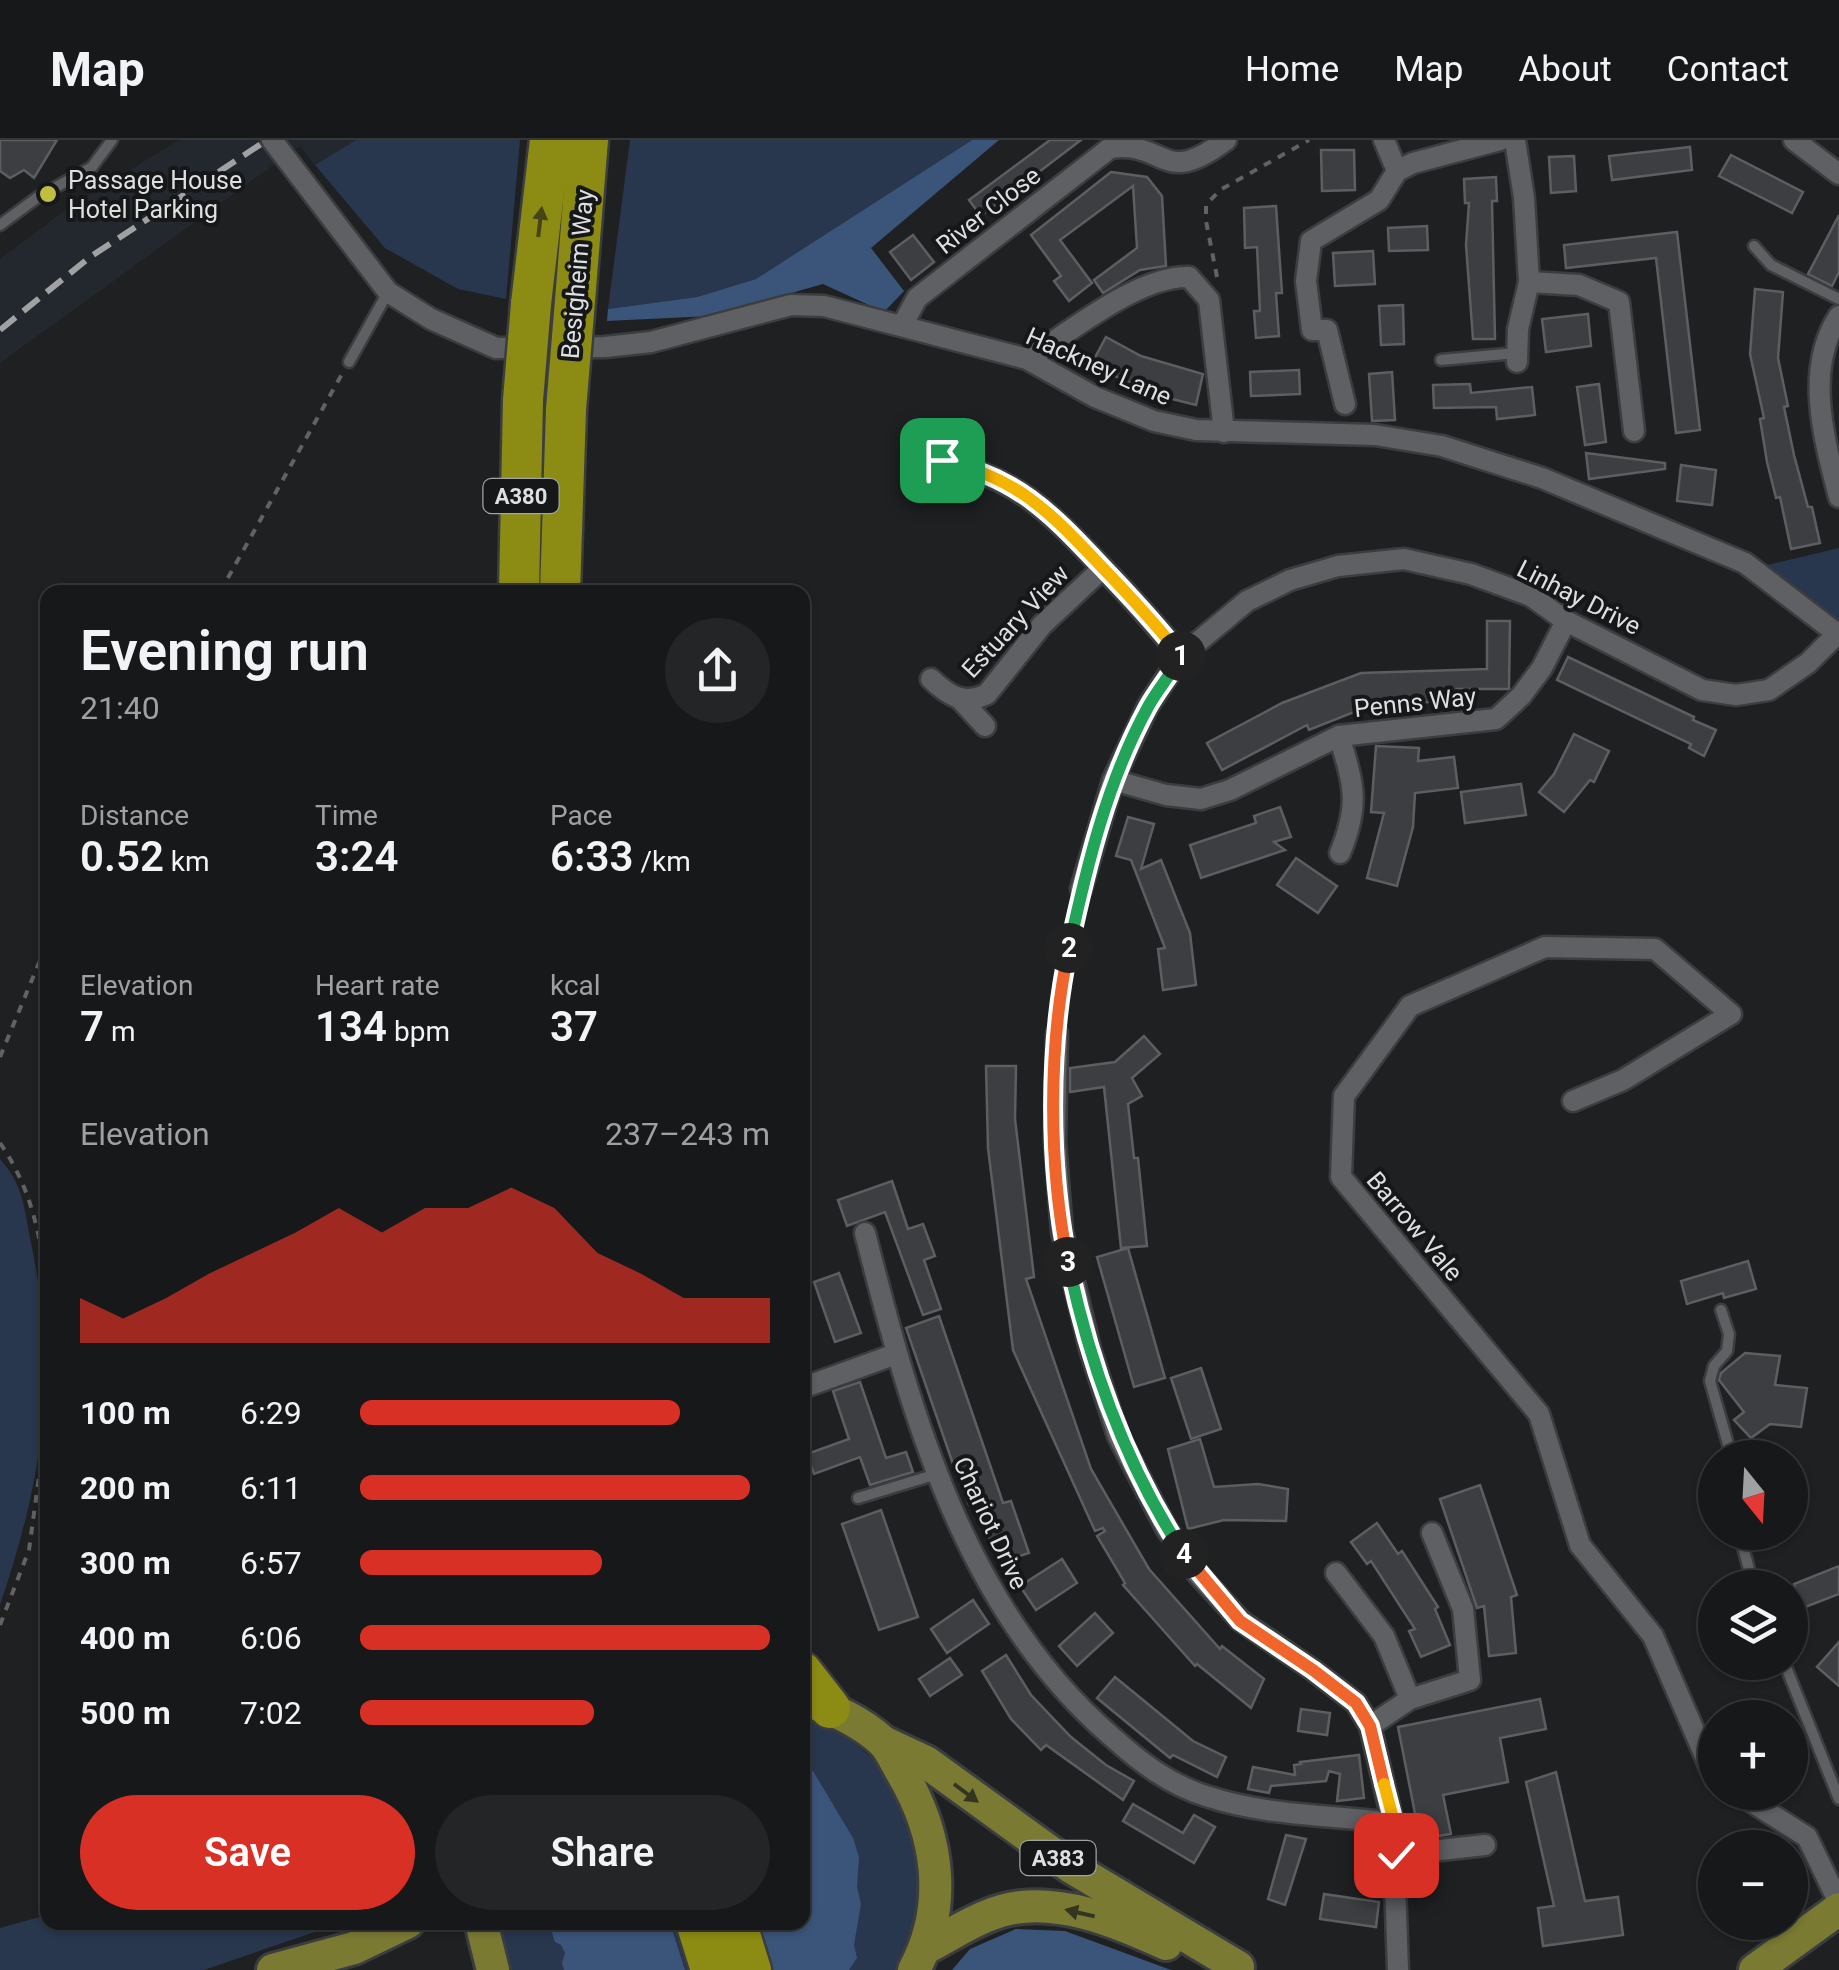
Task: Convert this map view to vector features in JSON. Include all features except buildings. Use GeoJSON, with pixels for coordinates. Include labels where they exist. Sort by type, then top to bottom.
{"type":"FeatureCollection","features":[{"type":"Feature","properties":{"kind":"highway","name":"Besigheim Way"},"geometry":{"type":"LineString","coordinates":[[520,585],[523,400],[550,140]]}},
{"type":"Feature","properties":{"kind":"highway","name":"Besigheim Way"},"geometry":{"type":"LineString","coordinates":[[560,585],[566,409],[588,140]]}},
{"type":"Feature","properties":{"kind":"highway"},"geometry":{"type":"LineString","coordinates":[[698,1930],[711,1970]]}},
{"type":"Feature","properties":{"kind":"highway"},"geometry":{"type":"LineString","coordinates":[[738,1930],[751,1970]]}},
{"type":"Feature","properties":{"kind":"main road"},"geometry":{"type":"LineString","coordinates":[[816,1704],[884,1742],[916,1798],[934,1849],[936,1897],[919,1960]]}},
{"type":"Feature","properties":{"kind":"main road","name":"A383"},"geometry":{"type":"LineString","coordinates":[[884,1742],[926,1762],[1071,1867],[1242,1969]]}},
{"type":"Feature","properties":{"kind":"main road","name":"A383"},"geometry":{"type":"LineString","coordinates":[[919,1960],[978,1920],[1002,1910],[1027,1906],[1087,1914],[1138,1930],[1189,1955],[1242,1969]]}},
{"type":"Feature","properties":{"kind":"main road"},"geometry":{"type":"LineString","coordinates":[[1754,1970],[1839,1906]]}},
{"type":"Feature","properties":{"kind":"main road"},"geometry":{"type":"LineString","coordinates":[[272,1970],[354,1948],[391,1930]]}},
{"type":"Feature","properties":{"kind":"main road"},"geometry":{"type":"LineString","coordinates":[[482,1930],[493,1970]]}},
{"type":"Feature","properties":{"kind":"street","name":"Hackney Lane"},"geometry":{"type":"LineString","coordinates":[[272,140],[388,292],[431,319],[496,348],[605,347],[651,342],[791,304],[824,306],[1027,359],[1095,397],[1154,421],[1224,432],[1375,435],[1442,446],[1542,478],[1745,562],[1838,634]]}},
{"type":"Feature","properties":{"kind":"street","name":"River Close"},"geometry":{"type":"LineString","coordinates":[[902,326],[917,298],[1110,148],[1128,141],[1146,145],[1177,162],[1203,157],[1226,140]]}},
{"type":"Feature","properties":{"kind":"street"},"geometry":{"type":"LineString","coordinates":[[1384,140],[1397,171]]}},
{"type":"Feature","properties":{"kind":"street"},"geometry":{"type":"LineString","coordinates":[[1345,404],[1327,330],[1312,330],[1306,280],[1311,241],[1379,200],[1397,171],[1500,140]]}},
{"type":"Feature","properties":{"kind":"street"},"geometry":{"type":"LineString","coordinates":[[1514,140],[1524,198],[1529,282],[1518,329],[1518,358]]}},
{"type":"Feature","properties":{"kind":"street"},"geometry":{"type":"LineString","coordinates":[[1794,140],[1839,174]]}},
{"type":"Feature","properties":{"kind":"street"},"geometry":{"type":"LineString","coordinates":[[1027,359],[1147,283],[1188,276],[1209,300],[1224,432]]}},
{"type":"Feature","properties":{"kind":"street"},"geometry":{"type":"LineString","coordinates":[[1529,282],[1580,285],[1619,302],[1634,431]]}},
{"type":"Feature","properties":{"kind":"street"},"geometry":{"type":"LineString","coordinates":[[1839,316],[1828,332],[1818,392],[1839,497]]}},
{"type":"Feature","properties":{"kind":"street"},"geometry":{"type":"LineString","coordinates":[[942,460],[984,473],[1031,498],[1055,517],[1120,583],[1182,656]]}},
{"type":"Feature","properties":{"kind":"street","name":"Linhay Drive"},"geometry":{"type":"LineString","coordinates":[[1082,889],[1114,780],[1148,706],[1182,656],[1247,601],[1290,580],[1338,566],[1404,559],[1471,574],[1531,596],[1566,621],[1702,690],[1736,695],[1769,690],[1838,634]]}},
{"type":"Feature","properties":{"kind":"street","name":"Estuary View"},"geometry":{"type":"LineString","coordinates":[[960,699],[988,694],[1042,625],[1103,568]]}},
{"type":"Feature","properties":{"kind":"street","name":"Penns Way"},"geometry":{"type":"LineString","coordinates":[[1114,780],[1166,795],[1201,799],[1230,790],[1338,736],[1496,719],[1521,696],[1542,668],[1566,621]]}},
{"type":"Feature","properties":{"kind":"street","name":"Estuary View"},"geometry":{"type":"LineString","coordinates":[[931,679],[960,699],[985,726]]}},
{"type":"Feature","properties":{"kind":"street","name":"Penns Way"},"geometry":{"type":"LineString","coordinates":[[1338,736],[1352,776],[1354,807],[1340,854]]}},
{"type":"Feature","properties":{"kind":"street","name":"Barrow Vale"},"geometry":{"type":"LineString","coordinates":[[1573,1101],[1623,1080],[1730,1014],[1656,950],[1545,947],[1410,1006],[1344,1096],[1342,1177],[1540,1414],[1580,1545],[1653,1636],[1698,1741]]}},
{"type":"Feature","properties":{"kind":"street"},"geometry":{"type":"LineString","coordinates":[[1057,1034],[1055,1142],[1062,1232],[1090,1349],[1118,1436],[1166,1528],[1196,1572],[1240,1621],[1356,1703],[1370,1726],[1394,1822],[1398,1970]]}},
{"type":"Feature","properties":{"kind":"street","name":"Chariot Drive"},"geometry":{"type":"LineString","coordinates":[[865,1233],[896,1354],[938,1474],[992,1592],[1032,1652],[1081,1710],[1154,1774],[1205,1796],[1267,1812],[1394,1822]]}},
{"type":"Feature","properties":{"kind":"street"},"geometry":{"type":"LineString","coordinates":[[810,1385],[896,1354]]}},
{"type":"Feature","properties":{"kind":"street"},"geometry":{"type":"LineString","coordinates":[[1370,1726],[1410,1699],[1470,1680],[1462,1609],[1432,1533]]}},
{"type":"Feature","properties":{"kind":"street"},"geometry":{"type":"LineString","coordinates":[[1336,1573],[1384,1636],[1410,1699]]}},
{"type":"Feature","properties":{"kind":"street"},"geometry":{"type":"LineString","coordinates":[[1765,1810],[1808,1837],[1839,1906]]}},
{"type":"Feature","properties":{"kind":"street"},"geometry":{"type":"LineString","coordinates":[[1396,1855],[1484,1845]]}},
{"type":"Feature","properties":{"kind":"lane"},"geometry":{"type":"LineString","coordinates":[[0,225],[38,196],[92,167],[112,140]]}},
{"type":"Feature","properties":{"kind":"lane"},"geometry":{"type":"LineString","coordinates":[[1754,246],[1771,265],[1839,299]]}},
{"type":"Feature","properties":{"kind":"lane"},"geometry":{"type":"LineString","coordinates":[[349,362],[388,292]]}},
{"type":"Feature","properties":{"kind":"lane"},"geometry":{"type":"LineString","coordinates":[[1441,360],[1518,358]]}},
{"type":"Feature","properties":{"kind":"lane"},"geometry":{"type":"LineString","coordinates":[[1721,1310],[1728,1334],[1726,1351],[1714,1366],[1710,1381],[1727,1440]]}},
{"type":"Feature","properties":{"kind":"lane"},"geometry":{"type":"LineString","coordinates":[[858,1498],[938,1474]]}},
{"type":"Feature","properties":{"kind":"lane"},"geometry":{"type":"LineString","coordinates":[[1791,1680],[1839,1799]]}},
{"type":"Feature","properties":{"kind":"path"},"geometry":{"type":"LineString","coordinates":[[1209,300],[1219,286],[1206,205],[1220,190],[1308,140]]}},
{"type":"Feature","properties":{"kind":"path"},"geometry":{"type":"LineString","coordinates":[[224,585],[349,362]]}},
{"type":"Feature","properties":{"kind":"path"},"geometry":{"type":"LineString","coordinates":[[1057,1034],[1063,977],[1082,889]]}},
{"type":"Feature","properties":{"kind":"path"},"geometry":{"type":"LineString","coordinates":[[0,1057],[40,960]]}},
{"type":"Feature","properties":{"kind":"path"},"geometry":{"type":"LineString","coordinates":[[0,1143],[20,1172],[40,1234]]}},
{"type":"Feature","properties":{"kind":"path"},"geometry":{"type":"LineString","coordinates":[[0,1625],[29,1550],[40,1470]]}},
{"type":"Feature","properties":{"kind":"shaded area"},"geometry":{"type":"Polygon","coordinates":[[[179,140],[356,140],[315,165],[300,146],[0,363],[0,259],[71,206],[179,140]]]}},
{"type":"Feature","properties":{"kind":"shaded area"},"geometry":{"type":"Polygon","coordinates":[[[356,140],[520,140],[506,299],[458,289],[385,248],[315,165],[356,140]]]}},
{"type":"Feature","properties":{"kind":"shaded area"},"geometry":{"type":"Polygon","coordinates":[[[630,140],[972,140],[756,279],[697,297],[608,309],[630,140]]]}},
{"type":"Feature","properties":{"kind":"shaded area"},"geometry":{"type":"Polygon","coordinates":[[[972,140],[999,140],[871,248],[904,291],[884,312],[823,284],[710,316],[607,321],[608,309],[697,297],[756,279],[972,140]]]}},
{"type":"Feature","properties":{"kind":"shaded area"},"geometry":{"type":"Polygon","coordinates":[[[1839,548],[1839,624],[1763,566],[1839,548]]]}},
{"type":"Feature","properties":{"kind":"shaded area"},"geometry":{"type":"Polygon","coordinates":[[[0,1159],[19,1188],[39,1292],[40,1441],[27,1513],[0,1605],[0,1159]]]}},
{"type":"Feature","properties":{"kind":"shaded area"},"geometry":{"type":"Polygon","coordinates":[[[810,1718],[859,1747],[897,1791],[910,1818],[918,1847],[920,1912],[898,1970],[506,1970],[496,1930],[810,1930],[810,1718]]]}},
{"type":"Feature","properties":{"kind":"shaded area"},"geometry":{"type":"Polygon","coordinates":[[[810,1770],[853,1838],[859,1857],[857,1887],[861,1904],[854,1945],[857,1958],[849,1970],[771,1970],[758,1930],[810,1930],[810,1770]]]}},
{"type":"Feature","properties":{"kind":"shaded area"},"geometry":{"type":"Polygon","coordinates":[[[40,1917],[40,1930],[321,1930],[204,1970],[0,1970],[0,1928],[40,1917]]]}},
{"type":"Feature","properties":{"kind":"shaded area"},"geometry":{"type":"Polygon","coordinates":[[[1016,1929],[1065,1931],[1171,1970],[952,1970],[970,1949],[1016,1929]]]}},
{"type":"Feature","properties":{"kind":"shaded area"},"geometry":{"type":"Polygon","coordinates":[[[551,1930],[672,1930],[685,1970],[564,1970],[565,1953],[551,1930]]]}},
{"type":"Feature","properties":{"kind":"railway"},"geometry":{"type":"LineString","coordinates":[[0,330],[90,257],[267,140]]}},
{"type":"Feature","properties":{"kind":"place","name":"Passage House Hotel Parking"},"geometry":{"type":"Point","coordinates":[48,194]}},
{"type":"Feature","properties":{"kind":"route"},"geometry":{"type":"LineString","coordinates":[[942,460],[984,473],[1040,504],[1120,583],[1182,656],[1148,706],[1114,780],[1082,889],[1063,977],[1057,1034],[1055,1142],[1062,1232],[1090,1349],[1118,1436],[1166,1528],[1196,1572],[1240,1621],[1356,1703],[1370,1726],[1394,1822],[1396,1855]]}}]}
